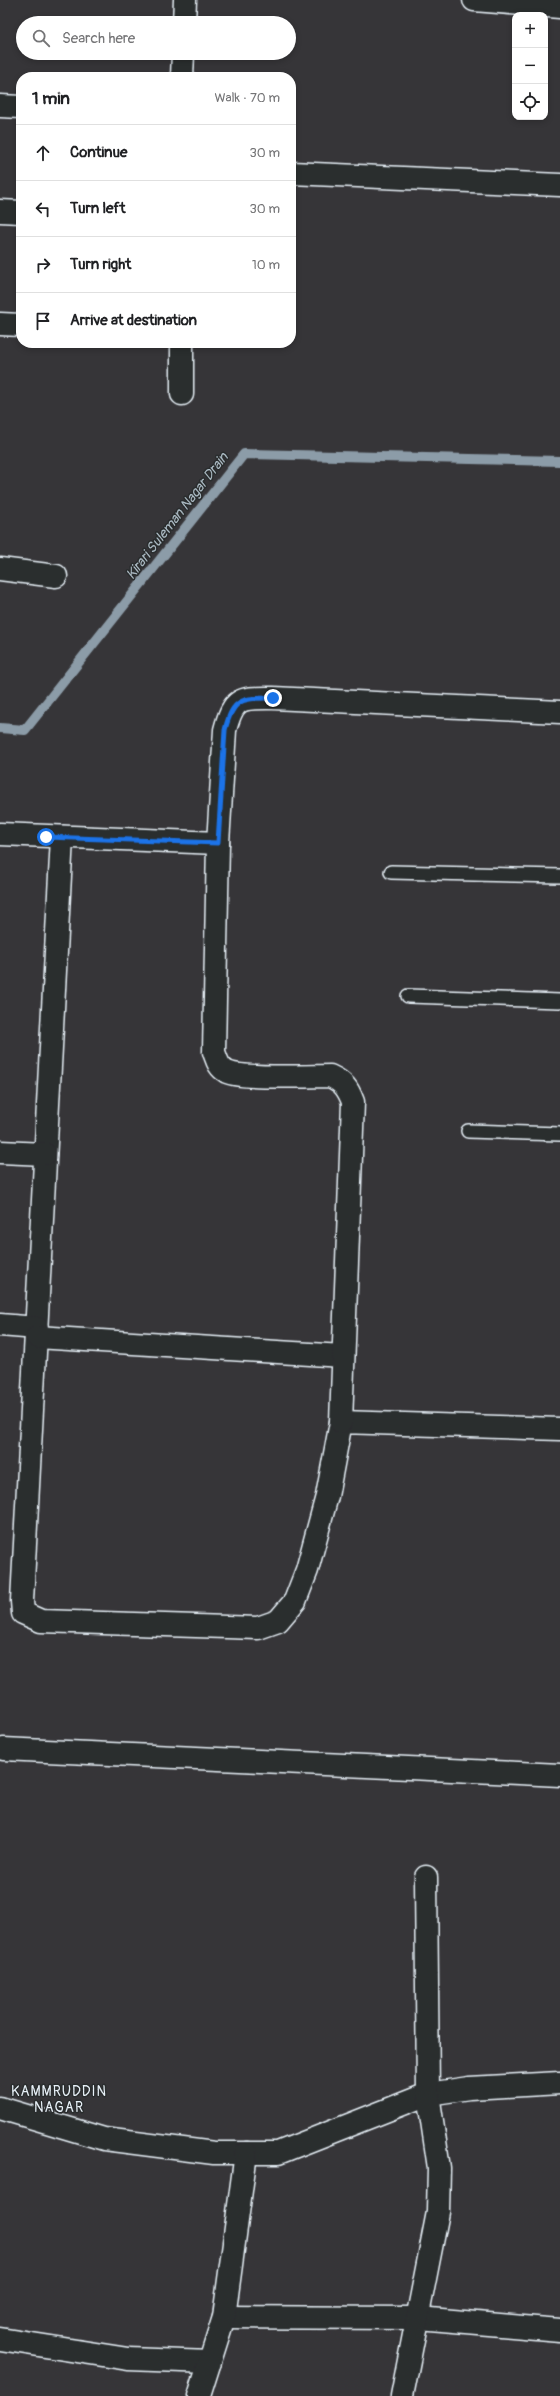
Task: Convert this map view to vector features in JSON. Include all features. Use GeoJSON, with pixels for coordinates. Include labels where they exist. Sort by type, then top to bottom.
{"type":"FeatureCollection","features":[{"type":"Feature","properties":{"kind":"street"},"geometry":{"type":"LineString","coordinates":[[184,16],[185,0]]}},
{"type":"Feature","properties":{"kind":"street"},"geometry":{"type":"LineString","coordinates":[[474,0],[560,7]]}},
{"type":"Feature","properties":{"kind":"street"},"geometry":{"type":"LineString","coordinates":[[182,72],[183,60]]}},
{"type":"Feature","properties":{"kind":"street"},"geometry":{"type":"LineString","coordinates":[[0,106],[16,107]]}},
{"type":"Feature","properties":{"kind":"street"},"geometry":{"type":"LineString","coordinates":[[296,173],[560,185]]}},
{"type":"Feature","properties":{"kind":"street"},"geometry":{"type":"LineString","coordinates":[[0,211],[16,212]]}},
{"type":"Feature","properties":{"kind":"street"},"geometry":{"type":"LineString","coordinates":[[0,324],[16,325]]}},
{"type":"Feature","properties":{"kind":"street"},"geometry":{"type":"LineString","coordinates":[[182,348],[182,394]]}},
{"type":"Feature","properties":{"kind":"street"},"geometry":{"type":"LineString","coordinates":[[0,569],[56,576]]}},
{"type":"Feature","properties":{"kind":"street"},"geometry":{"type":"LineString","coordinates":[[62,837],[22,1601],[23,1613],[35,1619],[258,1628],[278,1621],[295,1601],[307,1570],[327,1496],[341,1422],[353,1102],[349,1090],[342,1082],[330,1076],[246,1075],[228,1072],[219,1066],[214,1052],[218,843],[225,730],[230,712],[239,701],[252,698],[273,698],[560,712]]}},
{"type":"Feature","properties":{"kind":"street"},"geometry":{"type":"LineString","coordinates":[[0,834],[218,843]]}},
{"type":"Feature","properties":{"kind":"street"},"geometry":{"type":"LineString","coordinates":[[0,1152],[45,1154]]}},
{"type":"Feature","properties":{"kind":"street"},"geometry":{"type":"LineString","coordinates":[[0,1325],[37,1333],[343,1356]]}},
{"type":"Feature","properties":{"kind":"street"},"geometry":{"type":"LineString","coordinates":[[341,1422],[560,1429]]}},
{"type":"Feature","properties":{"kind":"street"},"geometry":{"type":"LineString","coordinates":[[3,1749],[560,1775]]}},
{"type":"Feature","properties":{"kind":"street"},"geometry":{"type":"LineString","coordinates":[[402,2396],[438,2212],[439,2168],[428,2094],[426,1877]]}},
{"type":"Feature","properties":{"kind":"street"},"geometry":{"type":"LineString","coordinates":[[0,2108],[104,2139],[214,2153],[278,2153],[428,2094],[469,2088],[560,2083]]}},
{"type":"Feature","properties":{"kind":"street"},"geometry":{"type":"LineString","coordinates":[[199,2396],[224,2317],[246,2153]]}},
{"type":"Feature","properties":{"kind":"street"},"geometry":{"type":"LineString","coordinates":[[224,2317],[418,2318],[560,2330]]}},
{"type":"Feature","properties":{"kind":"street"},"geometry":{"type":"LineString","coordinates":[[0,2339],[128,2360],[210,2362]]}},
{"type":"Feature","properties":{"kind":"lane"},"geometry":{"type":"LineString","coordinates":[[391,872],[560,876]]}},
{"type":"Feature","properties":{"kind":"lane"},"geometry":{"type":"LineString","coordinates":[[408,996],[560,1001]]}},
{"type":"Feature","properties":{"kind":"lane"},"geometry":{"type":"LineString","coordinates":[[468,1131],[560,1134]]}},
{"type":"Feature","properties":{"kind":"waterway","name":"Kirari Suleman Nagar Drain"},"geometry":{"type":"LineString","coordinates":[[0,728],[25,730],[244,454],[560,461]]}},
{"type":"Feature","properties":{"kind":"district","name":"KAMMRUDDIN NAGAR"},"geometry":{"type":"Point","coordinates":[59,2100]}},
{"type":"Feature","properties":{"kind":"route"},"geometry":{"type":"LineString","coordinates":[[46,837],[218,843],[225,730],[230,712],[239,701],[252,698],[273,698]]}}]}
